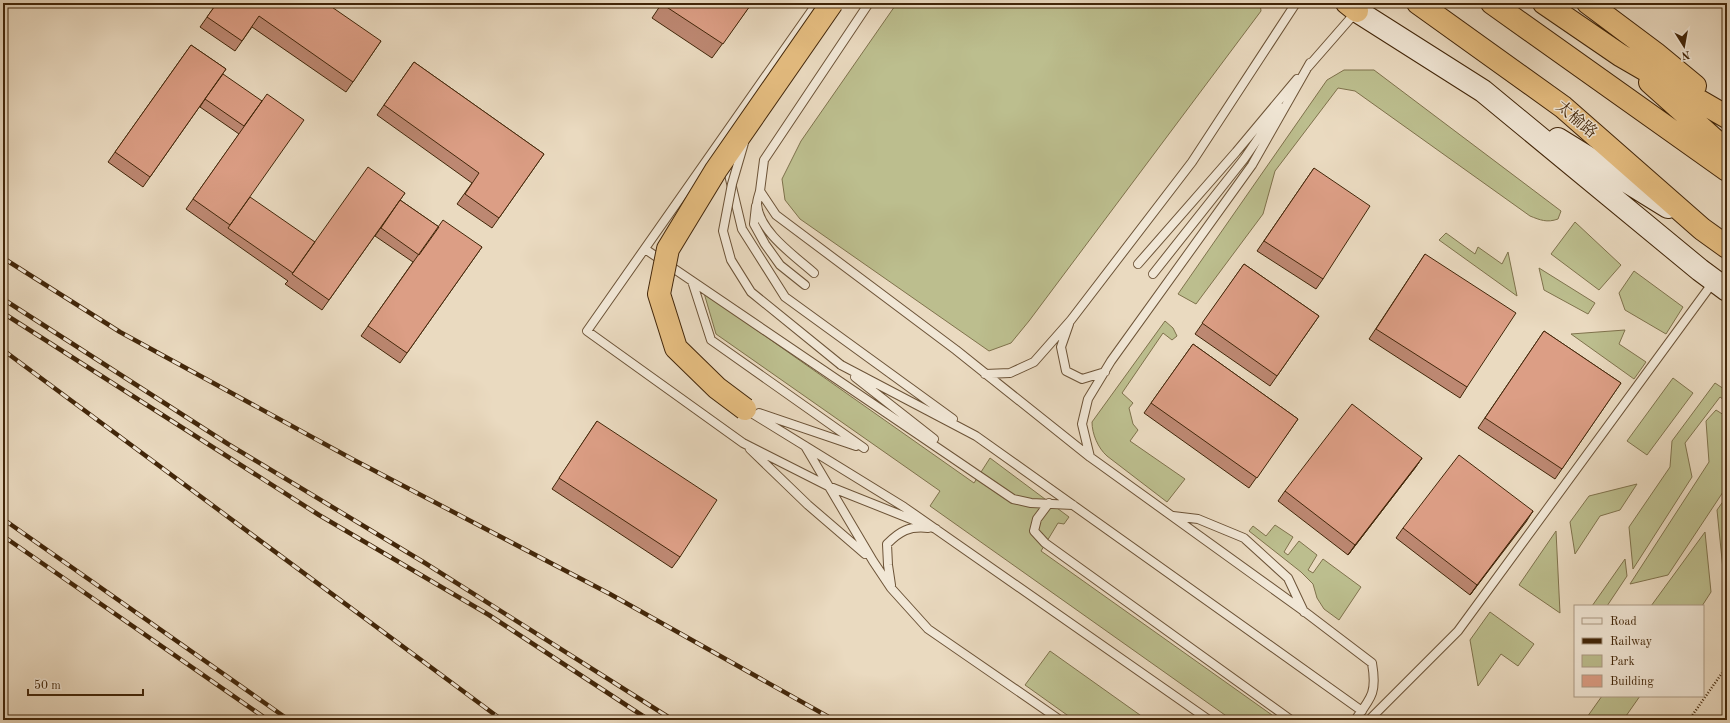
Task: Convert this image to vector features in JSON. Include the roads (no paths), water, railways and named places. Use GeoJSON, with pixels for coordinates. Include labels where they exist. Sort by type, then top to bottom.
{"type":"FeatureCollection","features":[{"type":"Feature","properties":{"kind":"highway"},"geometry":{"type":"LineString","coordinates":[[745,409],[716,388],[676,348],[659,294],[668,249],[716,170],[832,3]]}},
{"type":"Feature","properties":{"kind":"highway","name":"太榆路"},"geometry":{"type":"LineString","coordinates":[[1418,3],[1563,107],[1702,229],[1727,247]]}},
{"type":"Feature","properties":{"kind":"highway"},"geometry":{"type":"LineString","coordinates":[[1492,3],[1727,170]]}},
{"type":"Feature","properties":{"kind":"highway"},"geometry":{"type":"LineString","coordinates":[[1544,3],[1620,55],[1727,117]]}},
{"type":"Feature","properties":{"kind":"highway"},"geometry":{"type":"LineString","coordinates":[[1588,3],[1655,53],[1727,113]]}},
{"type":"Feature","properties":{"kind":"highway"},"geometry":{"type":"LineString","coordinates":[[1620,55],[1727,151]]}},
{"type":"Feature","properties":{"kind":"main road"},"geometry":{"type":"LineString","coordinates":[[1352,7],[1702,229]]}},
{"type":"Feature","properties":{"kind":"main road"},"geometry":{"type":"LineString","coordinates":[[1483,91],[1700,270],[1721,285]]}},
{"type":"Feature","properties":{"kind":"lane"},"geometry":{"type":"LineString","coordinates":[[817,3],[587,331],[743,443],[808,505],[873,561]]}},
{"type":"Feature","properties":{"kind":"lane"},"geometry":{"type":"LineString","coordinates":[[805,285],[780,265],[765,244],[754,224],[764,160],[869,3]]}},
{"type":"Feature","properties":{"kind":"lane"},"geometry":{"type":"LineString","coordinates":[[985,374],[1010,373],[1034,362],[1071,320],[1192,162],[1296,3]]}},
{"type":"Feature","properties":{"kind":"lane"},"geometry":{"type":"LineString","coordinates":[[1153,274],[1244,159],[1310,63],[1352,7]]}},
{"type":"Feature","properties":{"kind":"lane"},"geometry":{"type":"LineString","coordinates":[[1138,264],[1236,152],[1310,63]]}},
{"type":"Feature","properties":{"kind":"lane"},"geometry":{"type":"LineString","coordinates":[[1090,458],[1082,424],[1088,399],[1105,372],[1252,165],[1310,63]]}},
{"type":"Feature","properties":{"kind":"lane"},"geometry":{"type":"LineString","coordinates":[[751,120],[732,184],[723,231],[731,260],[751,292],[982,478]]}},
{"type":"Feature","properties":{"kind":"lane"},"geometry":{"type":"LineString","coordinates":[[721,140],[742,229],[785,297],[976,436],[1362,711]]}},
{"type":"Feature","properties":{"kind":"lane"},"geometry":{"type":"LineString","coordinates":[[760,192],[776,215],[985,374],[1090,458],[1305,612],[1372,663],[1375,680],[1372,698],[1356,720]]}},
{"type":"Feature","properties":{"kind":"lane"},"geometry":{"type":"LineString","coordinates":[[757,203],[762,220],[778,242],[814,273]]}},
{"type":"Feature","properties":{"kind":"lane"},"geometry":{"type":"LineString","coordinates":[[645,249],[1013,499],[1031,503],[1073,505]]}},
{"type":"Feature","properties":{"kind":"lane"},"geometry":{"type":"LineString","coordinates":[[692,281],[711,340],[864,448],[745,409]]}},
{"type":"Feature","properties":{"kind":"lane"},"geometry":{"type":"LineString","coordinates":[[1369,720],[1458,631],[1721,285]]}},
{"type":"Feature","properties":{"kind":"lane"},"geometry":{"type":"LineString","coordinates":[[1071,320],[1061,347],[1066,371],[1082,379],[1105,372]]}},
{"type":"Feature","properties":{"kind":"lane"},"geometry":{"type":"LineString","coordinates":[[840,365],[976,436]]}},
{"type":"Feature","properties":{"kind":"lane"},"geometry":{"type":"LineString","coordinates":[[745,409],[904,507],[1209,720]]}},
{"type":"Feature","properties":{"kind":"lane"},"geometry":{"type":"LineString","coordinates":[[743,443],[828,486],[936,529]]}},
{"type":"Feature","properties":{"kind":"lane"},"geometry":{"type":"LineString","coordinates":[[804,445],[873,561],[892,588],[928,629],[1060,720]]}},
{"type":"Feature","properties":{"kind":"lane"},"geometry":{"type":"LineString","coordinates":[[1050,503],[1037,519],[1034,531],[1045,543],[1291,720]]}},
{"type":"Feature","properties":{"kind":"lane"},"geometry":{"type":"LineString","coordinates":[[1170,515],[1198,519],[1244,538],[1288,578],[1305,612]]}},
{"type":"Feature","properties":{"kind":"lane"},"geometry":{"type":"LineString","coordinates":[[892,588],[888,565],[887,544],[900,532],[920,527],[936,529]]}},
{"type":"Feature","properties":{"kind":"railway"},"geometry":{"type":"LineString","coordinates":[[3,258],[120,332],[354,460],[610,594],[834,720]]}},
{"type":"Feature","properties":{"kind":"railway"},"geometry":{"type":"LineString","coordinates":[[3,299],[228,444],[425,563],[673,720]]}},
{"type":"Feature","properties":{"kind":"railway"},"geometry":{"type":"LineString","coordinates":[[3,313],[319,515],[489,615],[649,720]]}},
{"type":"Feature","properties":{"kind":"railway"},"geometry":{"type":"LineString","coordinates":[[3,350],[502,720]]}},
{"type":"Feature","properties":{"kind":"railway"},"geometry":{"type":"LineString","coordinates":[[3,519],[289,720]]}},
{"type":"Feature","properties":{"kind":"railway"},"geometry":{"type":"LineString","coordinates":[[3,536],[268,720]]}}]}
